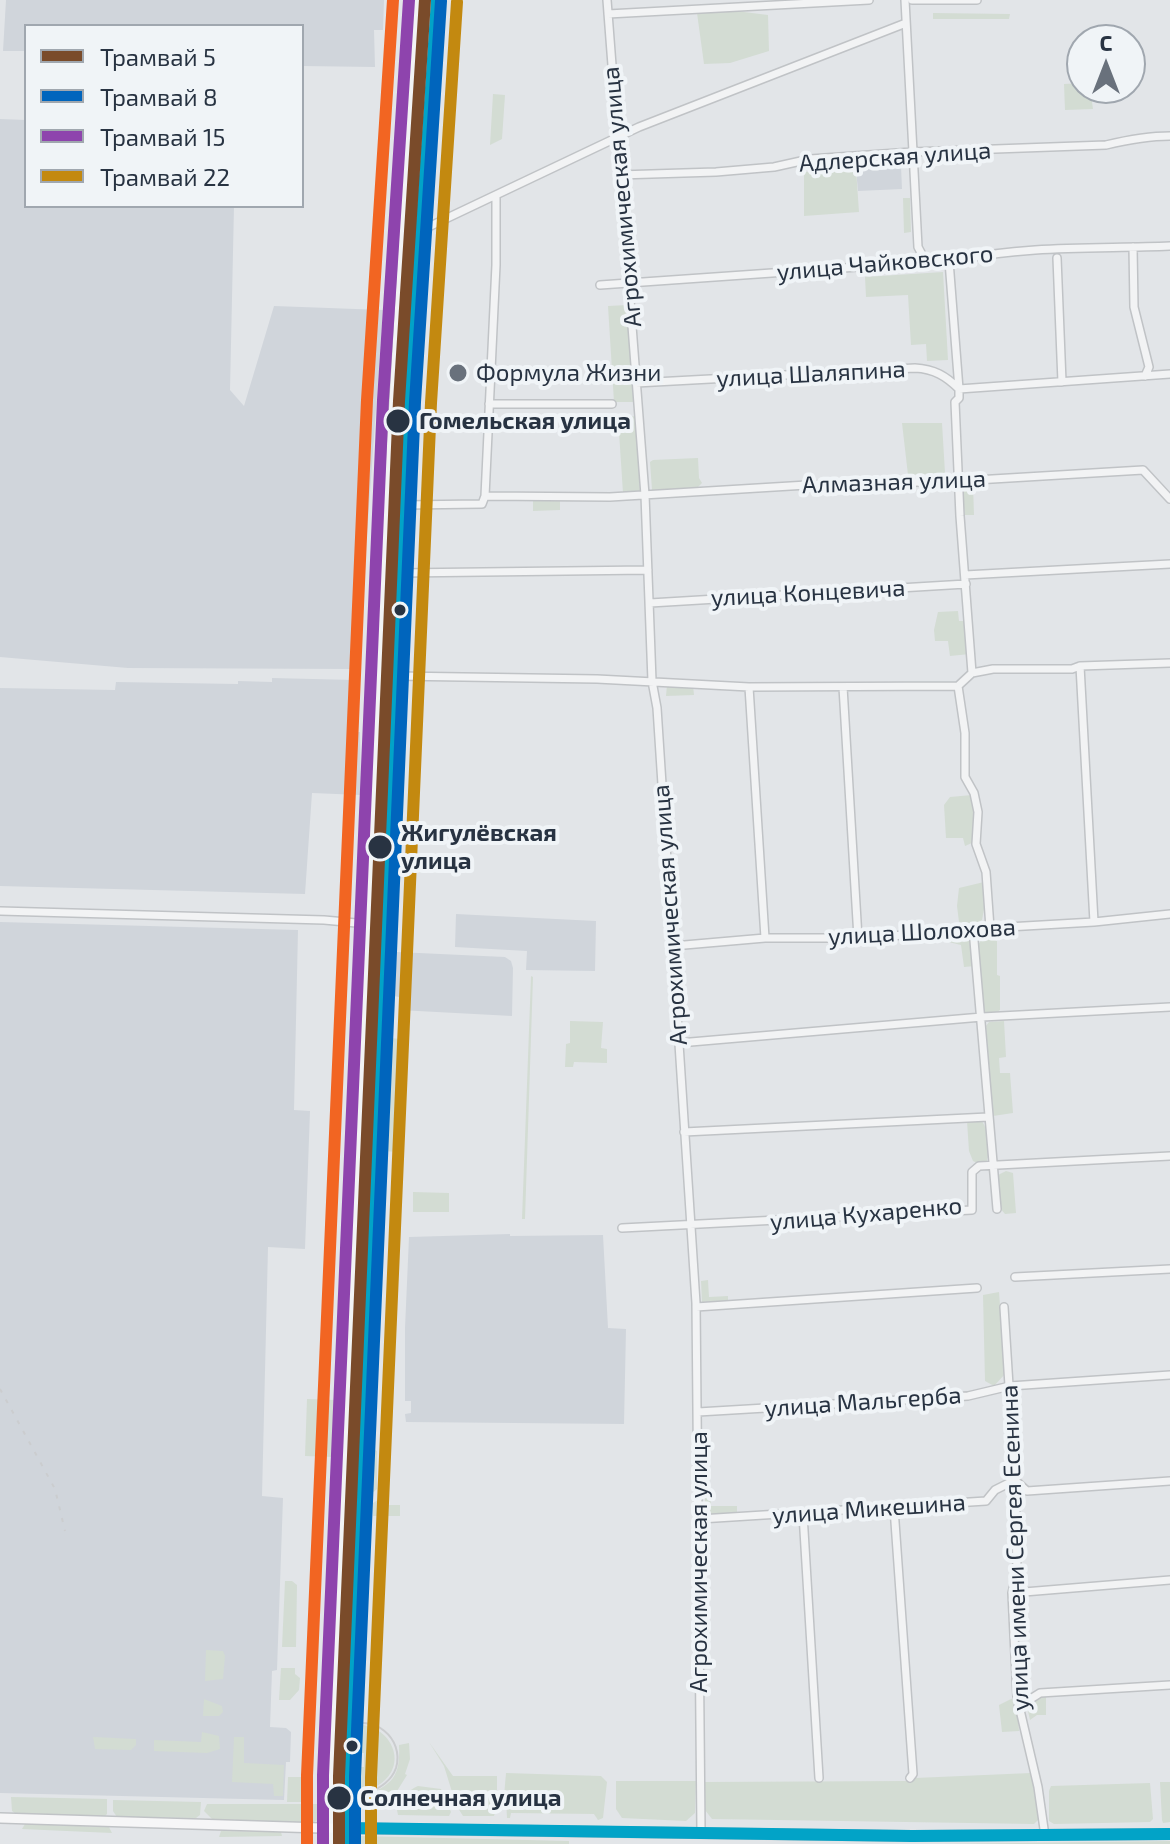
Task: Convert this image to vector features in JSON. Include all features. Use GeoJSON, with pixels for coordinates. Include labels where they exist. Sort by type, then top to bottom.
{"type":"FeatureCollection","features":[{"type":"Feature","properties":{"kind":"main road"},"geometry":{"type":"LineString","coordinates":[[0,1818],[331,1828],[701,1831],[902,1840],[1170,1834]]}},
{"type":"Feature","properties":{"kind":"street"},"geometry":{"type":"LineString","coordinates":[[332,1844],[341,1552],[390,419],[417,0]]}},
{"type":"Feature","properties":{"kind":"street"},"geometry":{"type":"LineString","coordinates":[[350,1844],[372,1220],[404,505],[437,0]]}},
{"type":"Feature","properties":{"kind":"street","name":"Агрохимическая улица"},"geometry":{"type":"LineString","coordinates":[[607,0],[619,175],[631,282],[645,495],[652,681],[657,708],[684,1132],[693,1226],[700,1519],[701,1831]]}},
{"type":"Feature","properties":{"kind":"street"},"geometry":{"type":"LineString","coordinates":[[608,14],[869,0]]}},
{"type":"Feature","properties":{"kind":"street"},"geometry":{"type":"LineString","coordinates":[[905,0],[918,247],[926,262]]}},
{"type":"Feature","properties":{"kind":"street"},"geometry":{"type":"LineString","coordinates":[[912,0],[977,0]]}},
{"type":"Feature","properties":{"kind":"street"},"geometry":{"type":"LineString","coordinates":[[420,231],[617,137],[906,23]]}},
{"type":"Feature","properties":{"kind":"street","name":"Адлерская улица"},"geometry":{"type":"LineString","coordinates":[[619,175],[716,172],[774,167],[810,159],[912,152],[1106,145],[1145,136],[1170,136]]}},
{"type":"Feature","properties":{"kind":"street"},"geometry":{"type":"LineString","coordinates":[[485,496],[496,278],[496,195]]}},
{"type":"Feature","properties":{"kind":"street","name":"улица Чайковского"},"geometry":{"type":"LineString","coordinates":[[600,285],[949,261],[991,253],[1170,246]]}},
{"type":"Feature","properties":{"kind":"street"},"geometry":{"type":"LineString","coordinates":[[1133,247],[1134,307],[1149,367],[1145,376]]}},
{"type":"Feature","properties":{"kind":"street"},"geometry":{"type":"LineString","coordinates":[[1057,258],[1062,382]]}},
{"type":"Feature","properties":{"kind":"street"},"geometry":{"type":"LineString","coordinates":[[949,261],[959,389],[959,398],[955,402],[972,673]]}},
{"type":"Feature","properties":{"kind":"street","name":"улица Шаляпина"},"geometry":{"type":"LineString","coordinates":[[636,383],[915,368],[936,372],[959,389]]}},
{"type":"Feature","properties":{"kind":"street"},"geometry":{"type":"LineString","coordinates":[[959,389],[1170,374]]}},
{"type":"Feature","properties":{"kind":"street"},"geometry":{"type":"LineString","coordinates":[[489,404],[612,404]]}},
{"type":"Feature","properties":{"kind":"street","name":"Алмазная улица"},"geometry":{"type":"LineString","coordinates":[[404,505],[482,504],[485,496],[645,495],[1143,470],[1170,499]]}},
{"type":"Feature","properties":{"kind":"street","name":"улица Концевича"},"geometry":{"type":"LineString","coordinates":[[650,603],[1170,564]]}},
{"type":"Feature","properties":{"kind":"street"},"geometry":{"type":"LineString","coordinates":[[401,573],[648,570]]}},
{"type":"Feature","properties":{"kind":"street"},"geometry":{"type":"LineString","coordinates":[[396,676],[652,681],[749,687],[958,686],[972,673],[993,669],[1170,663]]}},
{"type":"Feature","properties":{"kind":"street"},"geometry":{"type":"LineString","coordinates":[[1080,666],[1094,922]]}},
{"type":"Feature","properties":{"kind":"street"},"geometry":{"type":"LineString","coordinates":[[958,686],[965,733],[965,777],[974,793],[978,812],[976,844],[986,872],[990,928]]}},
{"type":"Feature","properties":{"kind":"street"},"geometry":{"type":"LineString","coordinates":[[749,687],[765,938]]}},
{"type":"Feature","properties":{"kind":"street"},"geometry":{"type":"LineString","coordinates":[[843,687],[858,938]]}},
{"type":"Feature","properties":{"kind":"street"},"geometry":{"type":"LineString","coordinates":[[0,911],[324,920],[368,920],[387,914]]}},
{"type":"Feature","properties":{"kind":"street","name":"улица Шолохова"},"geometry":{"type":"LineString","coordinates":[[673,946],[765,938],[858,938],[952,932],[1170,914]]}},
{"type":"Feature","properties":{"kind":"street"},"geometry":{"type":"LineString","coordinates":[[368,920],[386,925]]}},
{"type":"Feature","properties":{"kind":"street"},"geometry":{"type":"LineString","coordinates":[[973,929],[997,1209]]}},
{"type":"Feature","properties":{"kind":"street"},"geometry":{"type":"LineString","coordinates":[[367,958],[375,954],[384,958]]}},
{"type":"Feature","properties":{"kind":"street"},"geometry":{"type":"LineString","coordinates":[[679,1043],[982,1017],[1170,1007]]}},
{"type":"Feature","properties":{"kind":"street"},"geometry":{"type":"LineString","coordinates":[[684,1132],[988,1117]]}},
{"type":"Feature","properties":{"kind":"street"},"geometry":{"type":"LineString","coordinates":[[993,1164],[1170,1156]]}},
{"type":"Feature","properties":{"kind":"street","name":"улица Кухаренко"},"geometry":{"type":"LineString","coordinates":[[622,1228],[972,1210],[972,1172],[979,1166],[993,1164]]}},
{"type":"Feature","properties":{"kind":"street"},"geometry":{"type":"LineString","coordinates":[[355,1220],[372,1220]]}},
{"type":"Feature","properties":{"kind":"street"},"geometry":{"type":"LineString","coordinates":[[1015,1277],[1170,1269]]}},
{"type":"Feature","properties":{"kind":"street"},"geometry":{"type":"LineString","coordinates":[[696,1307],[977,1288]]}},
{"type":"Feature","properties":{"kind":"street","name":"улица имени Сергея Есенина"},"geometry":{"type":"LineString","coordinates":[[1004,1307],[1015,1480],[1017,1571],[1012,1593],[1018,1707],[1038,1787],[1045,1836]]}},
{"type":"Feature","properties":{"kind":"street","name":"улица Мальгерба"},"geometry":{"type":"LineString","coordinates":[[698,1412],[968,1396],[1010,1386],[1170,1375]]}},
{"type":"Feature","properties":{"kind":"street"},"geometry":{"type":"LineString","coordinates":[[1015,1480],[1027,1491],[1170,1481]]}},
{"type":"Feature","properties":{"kind":"street","name":"улица Микешина"},"geometry":{"type":"LineString","coordinates":[[700,1519],[986,1501],[995,1490],[1015,1480]]}},
{"type":"Feature","properties":{"kind":"street"},"geometry":{"type":"LineString","coordinates":[[894,1508],[913,1774],[910,1778]]}},
{"type":"Feature","properties":{"kind":"street"},"geometry":{"type":"LineString","coordinates":[[803,1514],[819,1778]]}},
{"type":"Feature","properties":{"kind":"street"},"geometry":{"type":"LineString","coordinates":[[342,1530],[351,1536],[360,1530]]}},
{"type":"Feature","properties":{"kind":"street"},"geometry":{"type":"LineString","coordinates":[[341,1552],[350,1548],[359,1553]]}},
{"type":"Feature","properties":{"kind":"street"},"geometry":{"type":"LineString","coordinates":[[1012,1593],[1170,1580]]}},
{"type":"Feature","properties":{"kind":"street"},"geometry":{"type":"LineString","coordinates":[[1018,1707],[1040,1693],[1170,1685]]}},
{"type":"Feature","properties":{"kind":"shaded area"},"geometry":{"type":"Polygon","coordinates":[[[6,0],[384,0],[383,30],[374,30],[375,67],[304,66],[304,24],[24,24],[24,51],[3,51],[6,0]]]}},
{"type":"Feature","properties":{"kind":"shaded area"},"geometry":{"type":"Polygon","coordinates":[[[736,11],[768,15],[769,51],[730,63],[704,64],[697,13],[736,11]]]}},
{"type":"Feature","properties":{"kind":"shaded area"},"geometry":{"type":"Polygon","coordinates":[[[933,13],[1010,14],[1009,19],[933,19],[933,13]]]}},
{"type":"Feature","properties":{"kind":"shaded area"},"geometry":{"type":"Polygon","coordinates":[[[1064,84],[1066,104],[1092,104],[1093,109],[1065,110],[1064,84]]]}},
{"type":"Feature","properties":{"kind":"shaded area"},"geometry":{"type":"Polygon","coordinates":[[[493,94],[505,95],[502,139],[490,145],[493,94]]]}},
{"type":"Feature","properties":{"kind":"shaded area"},"geometry":{"type":"Polygon","coordinates":[[[0,119],[24,120],[24,208],[234,208],[230,390],[244,406],[274,306],[383,310],[367,535],[363,535],[360,587],[355,587],[352,669],[128,668],[0,657],[0,119]]]}},
{"type":"Feature","properties":{"kind":"shaded area"},"geometry":{"type":"Polygon","coordinates":[[[901,166],[902,189],[858,191],[856,169],[901,166]]]}},
{"type":"Feature","properties":{"kind":"shaded area"},"geometry":{"type":"Polygon","coordinates":[[[856,169],[859,212],[804,216],[804,172],[856,169]]]}},
{"type":"Feature","properties":{"kind":"shaded area"},"geometry":{"type":"Polygon","coordinates":[[[903,198],[910,198],[911,232],[904,233],[903,198]]]}},
{"type":"Feature","properties":{"kind":"shaded area"},"geometry":{"type":"Polygon","coordinates":[[[943,272],[948,360],[927,361],[926,344],[911,345],[908,295],[866,297],[865,277],[943,272]]]}},
{"type":"Feature","properties":{"kind":"shaded area"},"geometry":{"type":"Polygon","coordinates":[[[627,305],[634,402],[614,402],[608,306],[627,305]]]}},
{"type":"Feature","properties":{"kind":"shaded area"},"geometry":{"type":"Polygon","coordinates":[[[637,416],[640,493],[623,493],[618,417],[637,416]]]}},
{"type":"Feature","properties":{"kind":"shaded area"},"geometry":{"type":"Polygon","coordinates":[[[902,423],[942,423],[945,473],[908,475],[902,423]]]}},
{"type":"Feature","properties":{"kind":"shaded area"},"geometry":{"type":"Polygon","coordinates":[[[698,458],[702,483],[692,493],[652,490],[650,462],[698,458]]]}},
{"type":"Feature","properties":{"kind":"shaded area"},"geometry":{"type":"Polygon","coordinates":[[[973,485],[974,515],[965,515],[961,486],[973,485]]]}},
{"type":"Feature","properties":{"kind":"shaded area"},"geometry":{"type":"Polygon","coordinates":[[[533,501],[560,501],[560,510],[533,511],[533,501]]]}},
{"type":"Feature","properties":{"kind":"shaded area"},"geometry":{"type":"Polygon","coordinates":[[[958,611],[959,621],[967,621],[970,654],[950,656],[948,641],[935,641],[934,630],[938,612],[958,611]]]}},
{"type":"Feature","properties":{"kind":"shaded area"},"geometry":{"type":"Polygon","coordinates":[[[272,678],[354,680],[352,732],[360,732],[361,795],[312,793],[305,894],[0,886],[0,688],[115,690],[116,682],[238,684],[238,681],[272,682],[272,678]]]}},
{"type":"Feature","properties":{"kind":"shaded area"},"geometry":{"type":"Polygon","coordinates":[[[667,685],[693,685],[694,695],[666,696],[667,685]]]}},
{"type":"Feature","properties":{"kind":"shaded area"},"geometry":{"type":"Polygon","coordinates":[[[972,795],[977,814],[974,842],[965,846],[963,838],[946,838],[944,805],[950,797],[972,795]]]}},
{"type":"Feature","properties":{"kind":"shaded area"},"geometry":{"type":"Polygon","coordinates":[[[984,882],[986,899],[982,920],[974,924],[959,922],[959,888],[984,882]]]}},
{"type":"Feature","properties":{"kind":"shaded area"},"geometry":{"type":"Polygon","coordinates":[[[456,914],[596,921],[595,971],[526,970],[527,951],[455,947],[456,914]]]}},
{"type":"Feature","properties":{"kind":"shaded area"},"geometry":{"type":"Polygon","coordinates":[[[0,922],[298,930],[294,1110],[310,1111],[305,1249],[268,1247],[262,1496],[283,1498],[277,1670],[272,1671],[270,1727],[286,1728],[291,1732],[284,1800],[0,1793],[0,922]]]}},
{"type":"Feature","properties":{"kind":"shaded area"},"geometry":{"type":"Polygon","coordinates":[[[967,931],[973,946],[975,966],[964,967],[961,945],[936,939],[933,932],[967,931]]]}},
{"type":"Feature","properties":{"kind":"shaded area"},"geometry":{"type":"Polygon","coordinates":[[[982,939],[997,941],[1000,1010],[991,1016],[983,1016],[978,945],[982,939]]]}},
{"type":"Feature","properties":{"kind":"shaded area"},"geometry":{"type":"Polygon","coordinates":[[[397,952],[505,957],[511,961],[513,968],[512,1016],[399,1010],[399,997],[394,996],[397,952]]]}},
{"type":"Feature","properties":{"kind":"shaded area"},"geometry":{"type":"Polygon","coordinates":[[[531,976],[525,1219],[522,1219],[531,976]]]}},
{"type":"Feature","properties":{"kind":"shaded area"},"geometry":{"type":"Polygon","coordinates":[[[570,1021],[603,1022],[601,1048],[607,1049],[607,1063],[574,1062],[573,1067],[565,1067],[570,1021]]]}},
{"type":"Feature","properties":{"kind":"shaded area"},"geometry":{"type":"Polygon","coordinates":[[[1004,1021],[1006,1057],[999,1058],[1000,1073],[1010,1073],[1013,1113],[993,1116],[986,1026],[989,1022],[1004,1021]]]}},
{"type":"Feature","properties":{"kind":"shaded area"},"geometry":{"type":"Polygon","coordinates":[[[387,1038],[404,1039],[399,1152],[382,1151],[387,1038]]]}},
{"type":"Feature","properties":{"kind":"shaded area"},"geometry":{"type":"Polygon","coordinates":[[[981,1120],[989,1146],[987,1161],[981,1165],[973,1161],[969,1151],[967,1121],[981,1120]]]}},
{"type":"Feature","properties":{"kind":"shaded area"},"geometry":{"type":"Polygon","coordinates":[[[1006,1171],[1013,1173],[1016,1213],[1005,1214],[999,1207],[996,1176],[1006,1171]]]}},
{"type":"Feature","properties":{"kind":"shaded area"},"geometry":{"type":"Polygon","coordinates":[[[413,1192],[449,1193],[449,1212],[413,1212],[413,1192]]]}},
{"type":"Feature","properties":{"kind":"shaded area"},"geometry":{"type":"Polygon","coordinates":[[[603,1235],[608,1328],[626,1329],[624,1424],[406,1422],[405,1414],[411,1413],[411,1401],[405,1401],[409,1237],[603,1235]]]}},
{"type":"Feature","properties":{"kind":"shaded area"},"geometry":{"type":"Polygon","coordinates":[[[708,1280],[709,1297],[728,1296],[728,1302],[702,1303],[701,1281],[708,1280]]]}},
{"type":"Feature","properties":{"kind":"shaded area"},"geometry":{"type":"Polygon","coordinates":[[[999,1292],[1005,1374],[994,1386],[985,1381],[983,1295],[999,1292]]]}},
{"type":"Feature","properties":{"kind":"shaded area"},"geometry":{"type":"Polygon","coordinates":[[[307,1399],[335,1400],[333,1457],[305,1456],[307,1399]]]}},
{"type":"Feature","properties":{"kind":"shaded area"},"geometry":{"type":"Polygon","coordinates":[[[372,1448],[377,1451],[377,1489],[370,1495],[365,1494],[366,1451],[372,1448]]]}},
{"type":"Feature","properties":{"kind":"shaded area"},"geometry":{"type":"Polygon","coordinates":[[[705,1490],[710,1490],[711,1506],[737,1506],[737,1514],[705,1513],[705,1490]]]}},
{"type":"Feature","properties":{"kind":"shaded area"},"geometry":{"type":"Polygon","coordinates":[[[384,1500],[384,1505],[400,1505],[400,1516],[373,1516],[373,1503],[384,1500]]]}},
{"type":"Feature","properties":{"kind":"shaded area"},"geometry":{"type":"Polygon","coordinates":[[[285,1581],[297,1585],[296,1647],[282,1647],[285,1581]]]}},
{"type":"Feature","properties":{"kind":"shaded area"},"geometry":{"type":"Polygon","coordinates":[[[206,1650],[223,1651],[223,1679],[205,1681],[206,1650]]]}},
{"type":"Feature","properties":{"kind":"shaded area"},"geometry":{"type":"Polygon","coordinates":[[[281,1668],[295,1668],[295,1674],[300,1678],[299,1690],[290,1700],[279,1700],[281,1668]]]}},
{"type":"Feature","properties":{"kind":"shaded area"},"geometry":{"type":"Polygon","coordinates":[[[1046,1695],[1046,1715],[1037,1715],[1030,1720],[1028,1711],[1036,1699],[1046,1695]]]}},
{"type":"Feature","properties":{"kind":"shaded area"},"geometry":{"type":"Polygon","coordinates":[[[1013,1698],[1017,1702],[1019,1731],[1002,1732],[999,1705],[1013,1698]]]}},
{"type":"Feature","properties":{"kind":"shaded area"},"geometry":{"type":"Polygon","coordinates":[[[204,1699],[222,1706],[223,1712],[219,1716],[203,1716],[204,1699]]]}},
{"type":"Feature","properties":{"kind":"shaded area"},"geometry":{"type":"Polygon","coordinates":[[[356,1726],[380,1731],[387,1738],[392,1745],[394,1763],[385,1780],[357,1796],[356,1784],[360,1767],[364,1767],[364,1753],[359,1753],[356,1726]]]}},
{"type":"Feature","properties":{"kind":"shaded area"},"geometry":{"type":"Polygon","coordinates":[[[202,1732],[219,1736],[220,1749],[207,1753],[154,1751],[154,1740],[201,1742],[202,1732]]]}},
{"type":"Feature","properties":{"kind":"shaded area"},"geometry":{"type":"Polygon","coordinates":[[[93,1737],[136,1739],[136,1745],[131,1750],[95,1749],[93,1737]]]}},
{"type":"Feature","properties":{"kind":"shaded area"},"geometry":{"type":"Polygon","coordinates":[[[234,1737],[244,1737],[244,1763],[284,1765],[283,1796],[274,1796],[273,1784],[232,1782],[234,1737]]]}},
{"type":"Feature","properties":{"kind":"shaded area"},"geometry":{"type":"Polygon","coordinates":[[[429,1742],[453,1776],[497,1776],[494,1816],[463,1816],[456,1805],[444,1766],[429,1742]]]}},
{"type":"Feature","properties":{"kind":"shaded area"},"geometry":{"type":"Polygon","coordinates":[[[409,1743],[407,1775],[389,1804],[356,1804],[356,1801],[390,1781],[398,1768],[399,1745],[409,1743]]]}},
{"type":"Feature","properties":{"kind":"shaded area"},"geometry":{"type":"Polygon","coordinates":[[[506,1773],[601,1776],[607,1782],[603,1818],[598,1820],[594,1814],[511,1813],[507,1818],[504,1796],[506,1773]]]}},
{"type":"Feature","properties":{"kind":"shaded area"},"geometry":{"type":"Polygon","coordinates":[[[1031,1773],[1039,1819],[1034,1824],[712,1819],[705,1810],[704,1782],[908,1781],[915,1778],[1031,1773]]]}},
{"type":"Feature","properties":{"kind":"shaded area"},"geometry":{"type":"Polygon","coordinates":[[[288,1777],[304,1777],[302,1802],[287,1802],[288,1777]]]}},
{"type":"Feature","properties":{"kind":"shaded area"},"geometry":{"type":"Polygon","coordinates":[[[616,1781],[696,1781],[695,1813],[686,1821],[622,1818],[616,1809],[616,1781]]]}},
{"type":"Feature","properties":{"kind":"shaded area"},"geometry":{"type":"Polygon","coordinates":[[[1160,1782],[1170,1782],[1170,1822],[1163,1823],[1162,1820],[1160,1782]]]}},
{"type":"Feature","properties":{"kind":"shaded area"},"geometry":{"type":"Polygon","coordinates":[[[1150,1783],[1153,1819],[1150,1822],[1054,1824],[1049,1821],[1051,1786],[1150,1783]]]}},
{"type":"Feature","properties":{"kind":"shaded area"},"geometry":{"type":"Polygon","coordinates":[[[418,1786],[441,1789],[451,1812],[449,1816],[398,1815],[402,1799],[418,1786]]]}},
{"type":"Feature","properties":{"kind":"shaded area"},"geometry":{"type":"Polygon","coordinates":[[[11,1797],[107,1799],[107,1814],[104,1817],[16,1814],[12,1811],[11,1797]]]}},
{"type":"Feature","properties":{"kind":"shaded area"},"geometry":{"type":"Polygon","coordinates":[[[113,1800],[201,1802],[200,1815],[196,1818],[117,1817],[113,1811],[113,1800]]]}},
{"type":"Feature","properties":{"kind":"shaded area"},"geometry":{"type":"Polygon","coordinates":[[[207,1804],[322,1804],[320,1819],[311,1823],[212,1819],[204,1811],[207,1804]]]}},
{"type":"Feature","properties":{"kind":"shaded area"},"geometry":{"type":"Polygon","coordinates":[[[25,1824],[109,1827],[112,1833],[22,1829],[25,1824]]]}},
{"type":"Feature","properties":{"kind":"shaded area"},"geometry":{"type":"Polygon","coordinates":[[[221,1831],[281,1832],[282,1836],[219,1837],[221,1831]]]}},
{"type":"Feature","properties":{"kind":"shaded area"},"geometry":{"type":"Polygon","coordinates":[[[359,1836],[569,1841],[569,1844],[360,1844],[359,1836]]]}},
{"type":"Feature","properties":{"kind":"shaded area"},"geometry":{"type":"Polygon","coordinates":[[[1170,1841],[1170,1844],[944,1844],[1170,1841]]]}},
{"type":"Feature","properties":{"kind":"tram line","name":"15"},"geometry":{"type":"LineString","coordinates":[[323,1844],[323,1775],[383,400],[409,0]]}},
{"type":"Feature","properties":{"kind":"tram line","name":"5"},"geometry":{"type":"LineString","coordinates":[[339,1844],[339,1776],[399,401],[425,0]]}},
{"type":"Feature","properties":{"kind":"tram line","name":"8"},"geometry":{"type":"LineString","coordinates":[[355,1844],[355,1776],[415,402],[441,1]]}},
{"type":"Feature","properties":{"kind":"tram line","name":"22"},"geometry":{"type":"LineString","coordinates":[[371,1844],[371,1777],[431,403],[457,2]]}},
{"type":"Feature","properties":{"kind":"tram line"},"geometry":{"type":"LineString","coordinates":[[341,1746],[346,1728],[366,1723],[376,1726],[391,1738],[398,1757],[392,1777],[353,1803],[342,1818]]}},
{"type":"Feature","properties":{"kind":"railway"},"geometry":{"type":"LineString","coordinates":[[0,1389],[55,1489],[65,1531]]}},
{"type":"Feature","properties":{"kind":"transit line"},"geometry":{"type":"LineString","coordinates":[[307,1844],[307,1775],[367,400],[393,0]]}},
{"type":"Feature","properties":{"kind":"transit line"},"geometry":{"type":"LineString","coordinates":[[350,1844],[349,1805],[407,441],[437,0]]}},
{"type":"Feature","properties":{"kind":"transit line"},"geometry":{"type":"LineString","coordinates":[[349,1828],[912,1836],[1170,1834]]}},
{"type":"Feature","properties":{"kind":"place","name":"Формула Жизни"},"geometry":{"type":"Point","coordinates":[458,373]}},
{"type":"Feature","properties":{"kind":"place","name":"Гомельская улица"},"geometry":{"type":"Point","coordinates":[398,421]}},
{"type":"Feature","properties":{"kind":"place","name":"Жигулёвская улица"},"geometry":{"type":"Point","coordinates":[380,847]}},
{"type":"Feature","properties":{"kind":"place","name":"Солнечная улица"},"geometry":{"type":"Point","coordinates":[339,1798]}}]}
